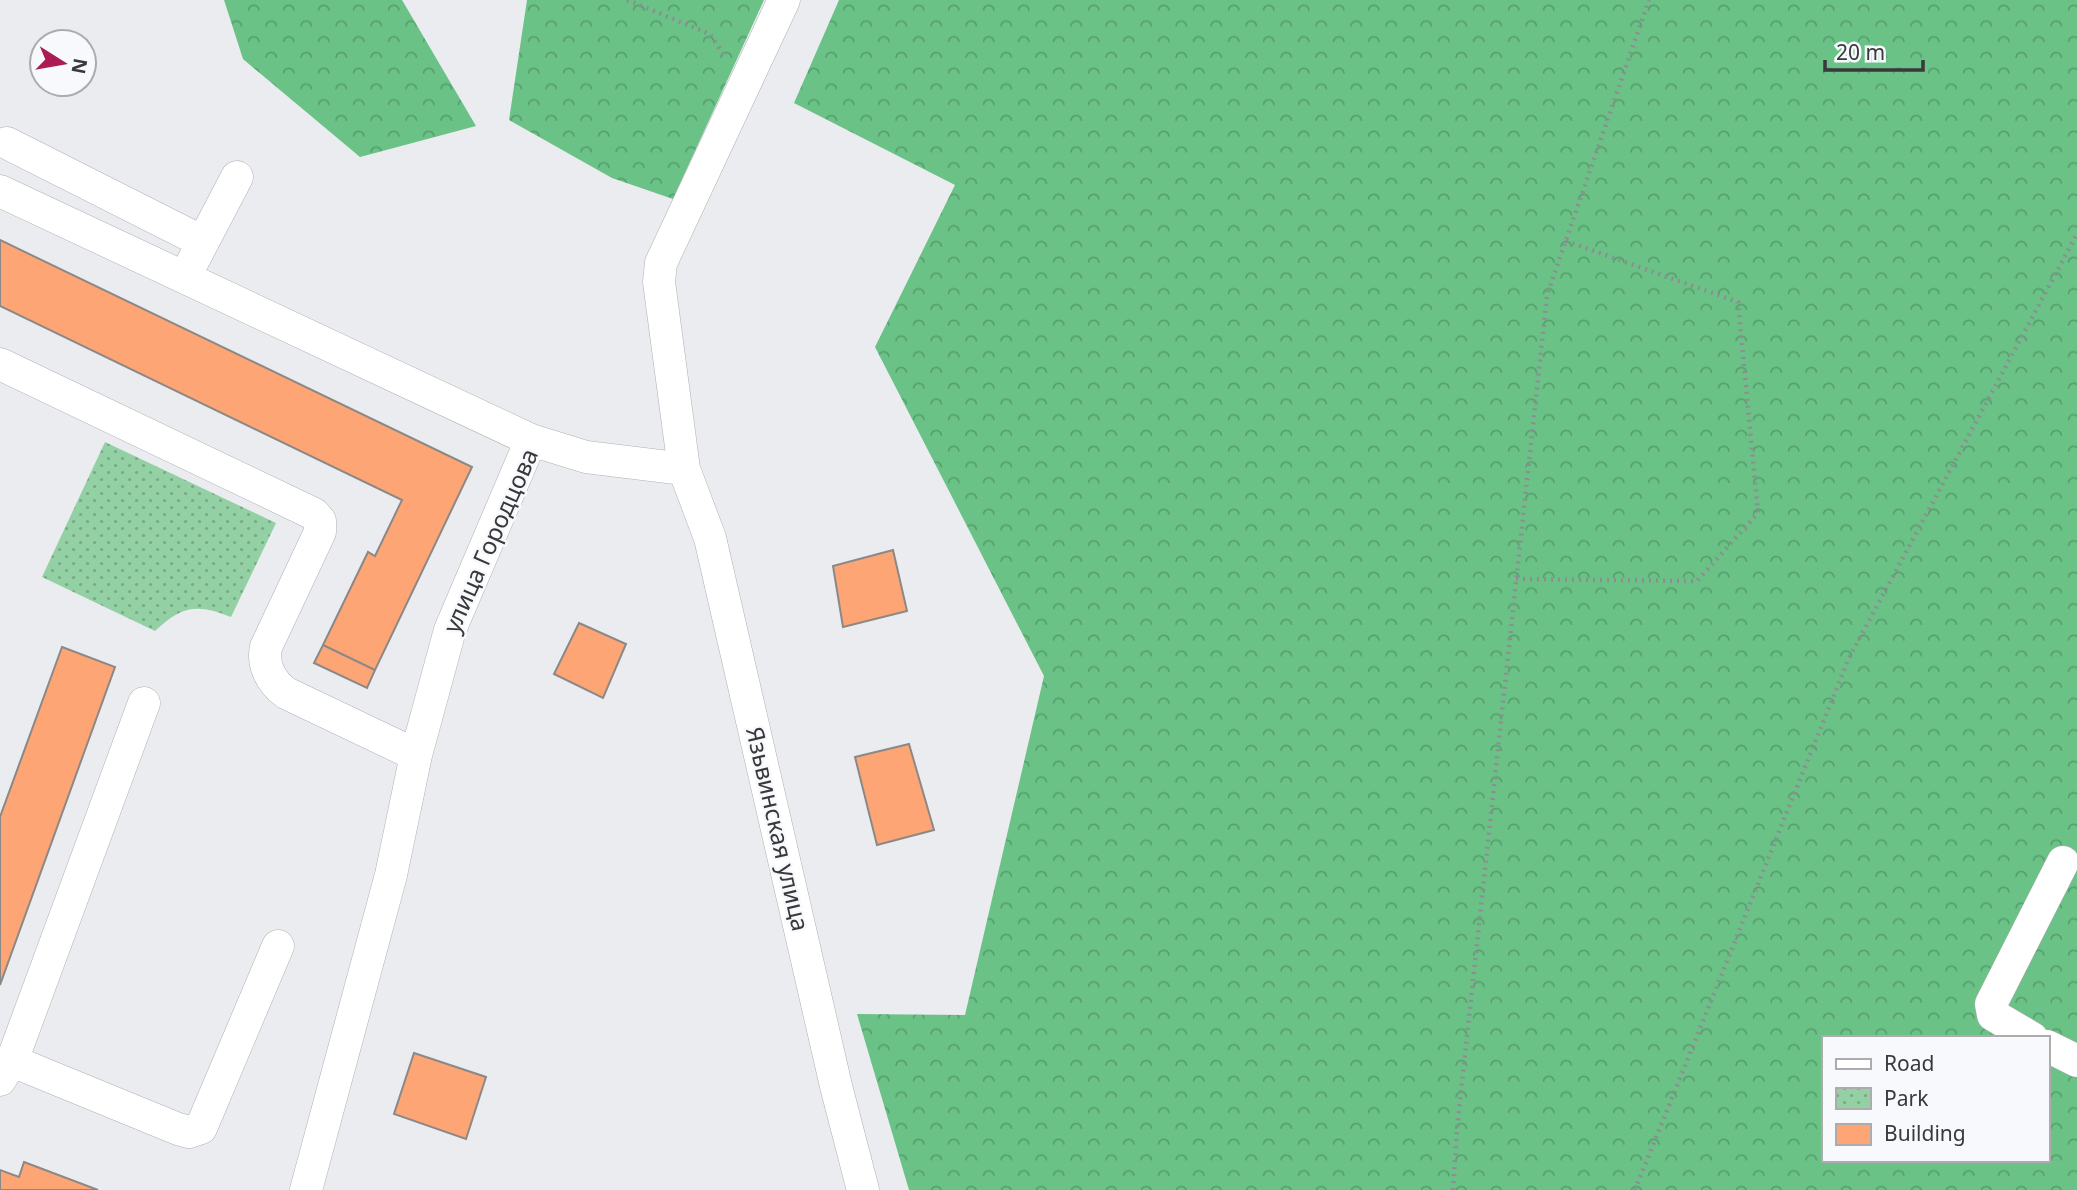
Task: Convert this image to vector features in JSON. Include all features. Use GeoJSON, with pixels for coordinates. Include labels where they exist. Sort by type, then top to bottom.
{"type":"FeatureCollection","features":[{"type":"Feature","properties":{"kind":"street"},"geometry":{"type":"LineString","coordinates":[[684,469],[659,282],[662,263],[784,0]]}},
{"type":"Feature","properties":{"kind":"street"},"geometry":{"type":"LineString","coordinates":[[7,143],[203,242]]}},
{"type":"Feature","properties":{"kind":"street"},"geometry":{"type":"LineString","coordinates":[[184,278],[237,177]]}},
{"type":"Feature","properties":{"kind":"street"},"geometry":{"type":"LineString","coordinates":[[0,191],[531,440]]}},
{"type":"Feature","properties":{"kind":"street"},"geometry":{"type":"LineString","coordinates":[[0,364],[314,514],[320,521],[320,533],[266,647],[266,667],[274,682],[286,693],[416,755]]}},
{"type":"Feature","properties":{"kind":"street","name":"улица Городцова"},"geometry":{"type":"LineString","coordinates":[[306,1190],[391,875],[416,755],[450,630],[531,440],[586,457],[684,469]]}},
{"type":"Feature","properties":{"kind":"street","name":"Язьвинская улица"},"geometry":{"type":"LineString","coordinates":[[684,469],[710,538],[836,1086],[863,1190]]}},
{"type":"Feature","properties":{"kind":"street"},"geometry":{"type":"LineString","coordinates":[[144,703],[6,1071],[178,1129],[189,1132],[201,1128],[278,946]]}},
{"type":"Feature","properties":{"kind":"street"},"geometry":{"type":"LineString","coordinates":[[2028,1036],[1993,1015],[1992,1004],[2063,862]]}},
{"type":"Feature","properties":{"kind":"street"},"geometry":{"type":"LineString","coordinates":[[2049,1047],[2077,1061]]}},
{"type":"Feature","properties":{"kind":"path"},"geometry":{"type":"LineString","coordinates":[[628,0],[710,34],[744,86]]}},
{"type":"Feature","properties":{"kind":"path"},"geometry":{"type":"LineString","coordinates":[[1453,1190],[1458,1115],[1547,295],[1649,0]]}},
{"type":"Feature","properties":{"kind":"path"},"geometry":{"type":"LineString","coordinates":[[1635,1190],[1848,660],[2077,234]]}},
{"type":"Feature","properties":{"kind":"path"},"geometry":{"type":"LineString","coordinates":[[1516,579],[1698,581],[1758,513],[1738,302],[1566,240]]}},
{"type":"Feature","properties":{"kind":"green space"},"geometry":{"type":"Polygon","coordinates":[[[224,0],[402,0],[476,126],[360,157],[243,59],[224,0]]]}},
{"type":"Feature","properties":{"kind":"green space"},"geometry":{"type":"Polygon","coordinates":[[[527,0],[764,0],[673,199],[612,178],[509,120],[527,0]]]}},
{"type":"Feature","properties":{"kind":"green space"},"geometry":{"type":"Polygon","coordinates":[[[839,0],[2077,0],[2077,1190],[909,1190],[857,1014],[965,1015],[1044,676],[875,347],[955,185],[794,103],[839,0]]]}},
{"type":"Feature","properties":{"kind":"green space"},"geometry":{"type":"Polygon","coordinates":[[[105,442],[276,523],[231,617],[208,610],[190,609],[173,616],[155,631],[42,577],[105,442]]]}},
{"type":"Feature","properties":{"kind":"building"},"geometry":{"type":"Polygon","coordinates":[[[0,240],[472,467],[375,670],[323,645],[368,552],[375,556],[402,500],[0,306],[0,240]]]}},
{"type":"Feature","properties":{"kind":"building"},"geometry":{"type":"Polygon","coordinates":[[[893,550],[907,611],[843,627],[833,566],[893,550]]]}},
{"type":"Feature","properties":{"kind":"building"},"geometry":{"type":"Polygon","coordinates":[[[579,623],[626,644],[603,698],[554,674],[579,623]]]}},
{"type":"Feature","properties":{"kind":"building"},"geometry":{"type":"Polygon","coordinates":[[[323,645],[375,670],[367,688],[314,663],[323,645]]]}},
{"type":"Feature","properties":{"kind":"building"},"geometry":{"type":"Polygon","coordinates":[[[62,647],[115,667],[0,985],[0,817],[62,647]]]}},
{"type":"Feature","properties":{"kind":"building"},"geometry":{"type":"Polygon","coordinates":[[[909,744],[934,830],[877,845],[855,757],[909,744]]]}},
{"type":"Feature","properties":{"kind":"building"},"geometry":{"type":"Polygon","coordinates":[[[414,1053],[486,1077],[466,1139],[394,1114],[414,1053]]]}},
{"type":"Feature","properties":{"kind":"building"},"geometry":{"type":"Polygon","coordinates":[[[24,1162],[98,1190],[0,1190],[0,1170],[19,1177],[24,1162]]]}}]}
